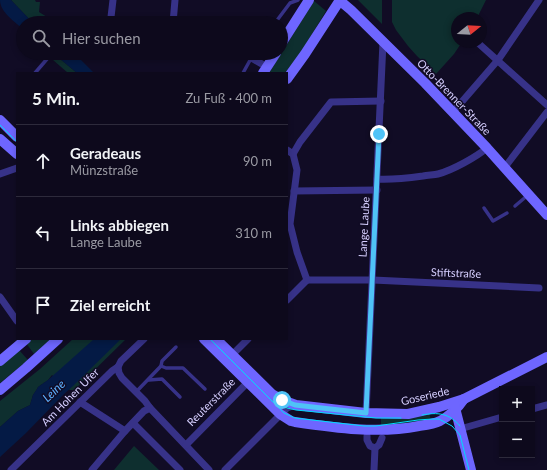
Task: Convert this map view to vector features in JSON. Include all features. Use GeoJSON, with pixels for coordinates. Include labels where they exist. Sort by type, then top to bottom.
{"type":"FeatureCollection","features":[{"type":"Feature","properties":{"kind":"street"},"geometry":{"type":"LineString","coordinates":[[111,16],[113,0]]}},
{"type":"Feature","properties":{"kind":"street"},"geometry":{"type":"LineString","coordinates":[[174,16],[175,0]]}},
{"type":"Feature","properties":{"kind":"street"},"geometry":{"type":"LineString","coordinates":[[288,33],[308,0]]}},
{"type":"Feature","properties":{"kind":"street"},"geometry":{"type":"LineString","coordinates":[[288,78],[340,0]]}},
{"type":"Feature","properties":{"kind":"street","name":"Otto-Brenner-Straße"},"geometry":{"type":"LineString","coordinates":[[340,0],[453,112],[505,167],[547,215]]}},
{"type":"Feature","properties":{"kind":"street"},"geometry":{"type":"LineString","coordinates":[[453,112],[498,60],[540,0]]}},
{"type":"Feature","properties":{"kind":"street","name":"Lange Laube"},"geometry":{"type":"LineString","coordinates":[[366,413],[383,42]]}},
{"type":"Feature","properties":{"kind":"street"},"geometry":{"type":"LineString","coordinates":[[484,48],[547,105]]}},
{"type":"Feature","properties":{"kind":"street"},"geometry":{"type":"LineString","coordinates":[[257,60],[265,70],[271,60]]}},
{"type":"Feature","properties":{"kind":"street"},"geometry":{"type":"LineString","coordinates":[[288,299],[306,280],[290,224],[297,170],[290,152],[300,142],[331,102],[381,101]]}},
{"type":"Feature","properties":{"kind":"street"},"geometry":{"type":"LineString","coordinates":[[505,167],[547,112]]}},
{"type":"Feature","properties":{"kind":"street"},"geometry":{"type":"LineString","coordinates":[[0,120],[16,136]]}},
{"type":"Feature","properties":{"kind":"street"},"geometry":{"type":"LineString","coordinates":[[0,138],[16,153]]}},
{"type":"Feature","properties":{"kind":"street"},"geometry":{"type":"LineString","coordinates":[[377,179],[389,180],[438,174],[480,154],[487,148]]}},
{"type":"Feature","properties":{"kind":"street"},"geometry":{"type":"LineString","coordinates":[[0,174],[16,168]]}},
{"type":"Feature","properties":{"kind":"street"},"geometry":{"type":"LineString","coordinates":[[294,191],[377,190]]}},
{"type":"Feature","properties":{"kind":"street","name":"Stiftstraße"},"geometry":{"type":"LineString","coordinates":[[306,280],[372,280],[441,286],[539,288]]}},
{"type":"Feature","properties":{"kind":"street"},"geometry":{"type":"LineString","coordinates":[[0,297],[16,320]]}},
{"type":"Feature","properties":{"kind":"street"},"geometry":{"type":"LineString","coordinates":[[0,361],[25,340]]}},
{"type":"Feature","properties":{"kind":"street"},"geometry":{"type":"LineString","coordinates":[[0,390],[57,340]]}},
{"type":"Feature","properties":{"kind":"street","name":"Am Hohen Ufer"},"geometry":{"type":"LineString","coordinates":[[11,470],[112,371],[118,367],[121,361],[143,340]]}},
{"type":"Feature","properties":{"kind":"street"},"geometry":{"type":"LineString","coordinates":[[205,340],[251,379]]}},
{"type":"Feature","properties":{"kind":"street"},"geometry":{"type":"LineString","coordinates":[[217,340],[232,355],[280,414]]}},
{"type":"Feature","properties":{"kind":"street"},"geometry":{"type":"LineString","coordinates":[[232,355],[247,340]]}},
{"type":"Feature","properties":{"kind":"street","name":"Goseriede"},"geometry":{"type":"LineString","coordinates":[[280,414],[291,421],[379,434],[390,430],[439,422],[454,406],[464,399],[547,357]]}},
{"type":"Feature","properties":{"kind":"street"},"geometry":{"type":"LineString","coordinates":[[118,367],[122,378],[209,470]]}},
{"type":"Feature","properties":{"kind":"street","name":"Goseriede"},"geometry":{"type":"LineString","coordinates":[[251,379],[282,400],[296,405],[366,413],[408,414],[439,407],[454,406]]}},
{"type":"Feature","properties":{"kind":"street","name":"Reuterstraße"},"geometry":{"type":"LineString","coordinates":[[186,445],[251,379]]}},
{"type":"Feature","properties":{"kind":"street"},"geometry":{"type":"LineString","coordinates":[[80,402],[125,431]]}},
{"type":"Feature","properties":{"kind":"street"},"geometry":{"type":"LineString","coordinates":[[224,470],[280,414],[287,408],[296,405]]}},
{"type":"Feature","properties":{"kind":"street"},"geometry":{"type":"LineString","coordinates":[[535,408],[547,405]]}},
{"type":"Feature","properties":{"kind":"street"},"geometry":{"type":"LineString","coordinates":[[454,406],[471,470]]}},
{"type":"Feature","properties":{"kind":"street"},"geometry":{"type":"LineString","coordinates":[[92,470],[125,431],[144,411],[150,408]]}},
{"type":"Feature","properties":{"kind":"street"},"geometry":{"type":"LineString","coordinates":[[461,432],[499,419]]}},
{"type":"Feature","properties":{"kind":"street"},"geometry":{"type":"LineString","coordinates":[[439,422],[444,421],[452,424],[461,432]]}},
{"type":"Feature","properties":{"kind":"street"},"geometry":{"type":"LineString","coordinates":[[133,423],[180,470]]}},
{"type":"Feature","properties":{"kind":"street"},"geometry":{"type":"LineString","coordinates":[[374,470],[375,448],[379,445],[379,434]]}},
{"type":"Feature","properties":{"kind":"street"},"geometry":{"type":"LineString","coordinates":[[367,436],[370,446],[375,448]]}},
{"type":"Feature","properties":{"kind":"lane"},"geometry":{"type":"LineString","coordinates":[[280,16],[290,1],[298,0]]}},
{"type":"Feature","properties":{"kind":"lane"},"geometry":{"type":"LineString","coordinates":[[36,72],[46,60]]}},
{"type":"Feature","properties":{"kind":"lane"},"geometry":{"type":"LineString","coordinates":[[243,72],[250,60]]}},
{"type":"Feature","properties":{"kind":"lane"},"geometry":{"type":"LineString","coordinates":[[515,206],[529,195]]}},
{"type":"Feature","properties":{"kind":"lane"},"geometry":{"type":"LineString","coordinates":[[484,208],[493,221],[506,213]]}},
{"type":"Feature","properties":{"kind":"lane"},"geometry":{"type":"LineString","coordinates":[[136,392],[161,366],[162,361],[176,347]]}},
{"type":"Feature","properties":{"kind":"lane"},"geometry":{"type":"LineString","coordinates":[[161,366],[166,368],[183,368],[205,388]]}},
{"type":"Feature","properties":{"kind":"lane"},"geometry":{"type":"LineString","coordinates":[[148,380],[162,379],[180,397]]}},
{"type":"Feature","properties":{"kind":"green space"},"geometry":{"type":"Polygon","coordinates":[[[11,0],[35,0],[36,2],[40,2],[39,12],[45,16],[26,16],[11,0]]]}},
{"type":"Feature","properties":{"kind":"green space"},"geometry":{"type":"Polygon","coordinates":[[[358,0],[382,0],[382,24],[358,0]]]}},
{"type":"Feature","properties":{"kind":"green space"},"geometry":{"type":"Polygon","coordinates":[[[392,0],[486,0],[480,12],[451,12],[451,48],[458,48],[436,74],[408,46],[392,22],[392,0]]]}},
{"type":"Feature","properties":{"kind":"green space"},"geometry":{"type":"Polygon","coordinates":[[[314,1],[326,11],[301,52],[286,72],[270,72],[277,60],[288,60],[288,43],[314,1]]]}},
{"type":"Feature","properties":{"kind":"green space"},"geometry":{"type":"Polygon","coordinates":[[[53,60],[61,60],[76,72],[67,72],[53,60]]]}},
{"type":"Feature","properties":{"kind":"green space"},"geometry":{"type":"Polygon","coordinates":[[[29,340],[50,340],[34,354],[26,343],[29,340]]]}},
{"type":"Feature","properties":{"kind":"green space"},"geometry":{"type":"Polygon","coordinates":[[[72,340],[125,340],[74,390],[70,390],[52,375],[38,387],[33,395],[30,405],[18,411],[0,427],[0,401],[40,369],[72,340]]]}},
{"type":"Feature","properties":{"kind":"green space"},"geometry":{"type":"Polygon","coordinates":[[[19,350],[28,360],[0,383],[0,366],[19,350]]]}},
{"type":"Feature","properties":{"kind":"green space"},"geometry":{"type":"Polygon","coordinates":[[[429,412],[431,421],[381,427],[381,417],[429,412]]]}},
{"type":"Feature","properties":{"kind":"green space"},"geometry":{"type":"Polygon","coordinates":[[[134,446],[159,470],[114,470],[134,446]]]}},
{"type":"Feature","properties":{"kind":"water"},"geometry":{"type":"Polygon","coordinates":[[[0,0],[11,0],[26,16],[16,16],[16,23],[5,12],[0,0]]]}},
{"type":"Feature","properties":{"kind":"water"},"geometry":{"type":"Polygon","coordinates":[[[61,60],[81,60],[93,72],[76,72],[61,60]]]}},
{"type":"Feature","properties":{"kind":"water","name":"Leine"},"geometry":{"type":"Polygon","coordinates":[[[93,340],[120,340],[0,457],[0,427],[18,411],[30,405],[33,395],[38,387],[93,340]]]}},
{"type":"Feature","properties":{"kind":"tram line"},"geometry":{"type":"LineString","coordinates":[[0,125],[16,141]]}},
{"type":"Feature","properties":{"kind":"tram line"},"geometry":{"type":"LineString","coordinates":[[211,340],[284,413],[295,418],[364,426],[439,419],[452,426],[460,435],[469,470]]}},
{"type":"Feature","properties":{"kind":"tram line"},"geometry":{"type":"LineString","coordinates":[[280,404],[287,408],[296,410],[376,418],[401,418]]}},
{"type":"Feature","properties":{"kind":"tram line"},"geometry":{"type":"LineString","coordinates":[[422,415],[443,414],[452,418],[460,426]]}},
{"type":"Feature","properties":{"kind":"route"},"geometry":{"type":"LineString","coordinates":[[282,400],[295,405],[366,413],[379,134]]}}]}
